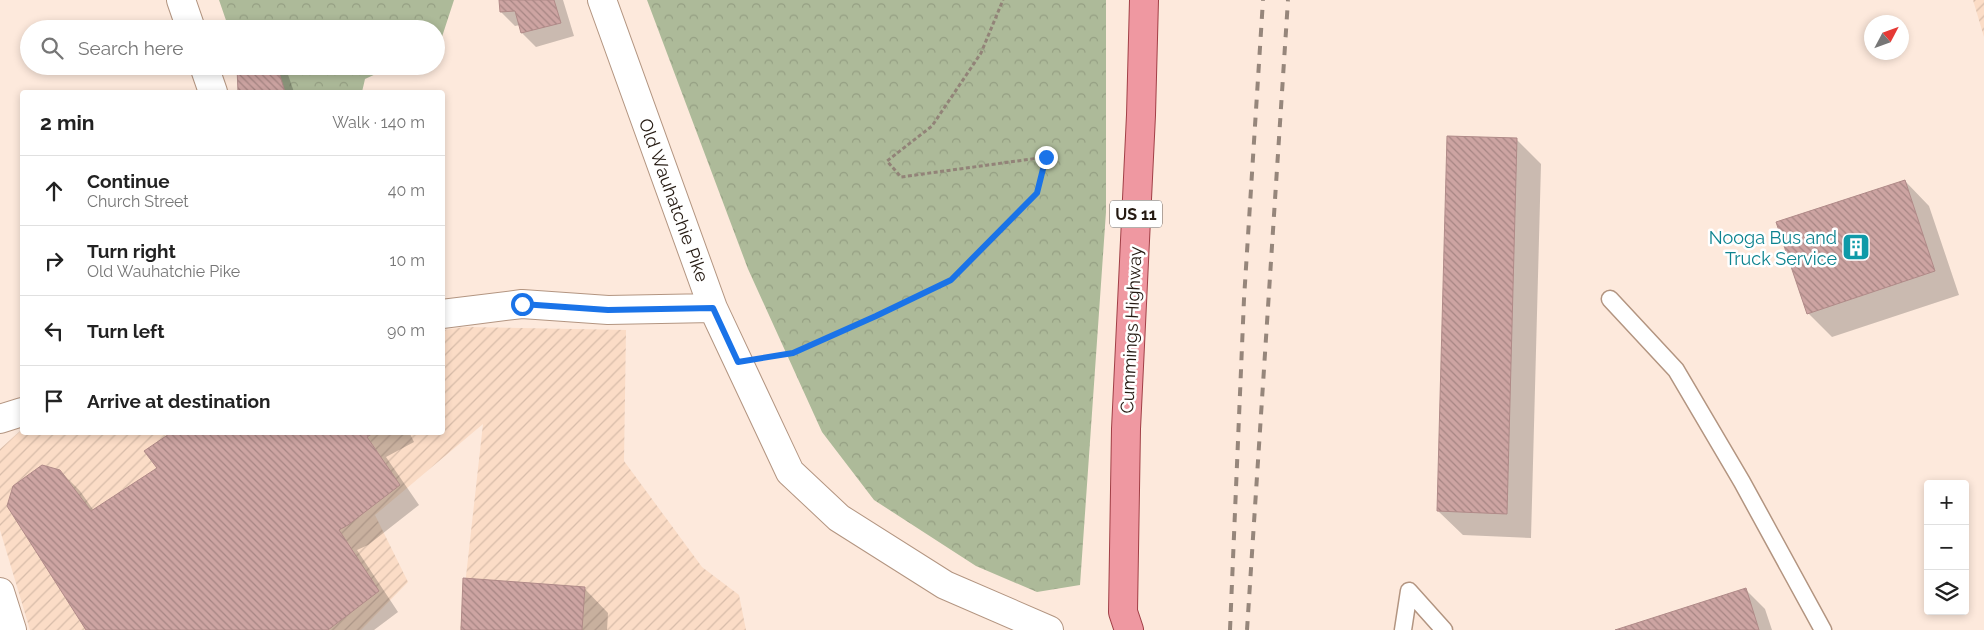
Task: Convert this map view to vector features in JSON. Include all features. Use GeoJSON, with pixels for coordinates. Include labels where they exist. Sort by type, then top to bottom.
{"type":"FeatureCollection","features":[{"type":"Feature","properties":{"kind":"main road","name":"Cummings Highway"},"geometry":{"type":"LineString","coordinates":[[1129,630],[1123,612],[1126,429],[1144,0]]}},
{"type":"Feature","properties":{"kind":"street"},"geometry":{"type":"LineString","coordinates":[[181,0],[188,20]]}},
{"type":"Feature","properties":{"kind":"street","name":"Old Wauhatchie Pike"},"geometry":{"type":"LineString","coordinates":[[602,0],[713,308],[790,472],[838,518],[945,585],[1048,630]]}},
{"type":"Feature","properties":{"kind":"street"},"geometry":{"type":"LineString","coordinates":[[207,75],[212,90]]}},
{"type":"Feature","properties":{"kind":"street"},"geometry":{"type":"LineString","coordinates":[[445,314],[522,304],[608,310],[713,308]]}},
{"type":"Feature","properties":{"kind":"street"},"geometry":{"type":"LineString","coordinates":[[0,419],[20,413]]}},
{"type":"Feature","properties":{"kind":"street"},"geometry":{"type":"LineString","coordinates":[[0,592],[12,630]]}},
{"type":"Feature","properties":{"kind":"lane"},"geometry":{"type":"LineString","coordinates":[[1610,299],[1676,370],[1742,482],[1823,630]]}},
{"type":"Feature","properties":{"kind":"lane"},"geometry":{"type":"LineString","coordinates":[[1403,630],[1409,591],[1444,630]]}},
{"type":"Feature","properties":{"kind":"path"},"geometry":{"type":"LineString","coordinates":[[738,362],[793,353],[951,280],[1037,193],[1046,157],[901,177],[887,161],[932,126],[981,53],[1003,0]]}},
{"type":"Feature","properties":{"kind":"shaded area"},"geometry":{"type":"Polygon","coordinates":[[[1973,0],[1984,0],[1984,37],[1973,0]]]}},
{"type":"Feature","properties":{"kind":"shaded area"},"geometry":{"type":"Polygon","coordinates":[[[465,327],[626,330],[624,461],[702,567],[739,595],[746,630],[460,630],[483,424],[375,515],[408,582],[361,630],[30,630],[0,530],[0,449],[20,431],[20,435],[445,435],[445,330],[465,327]]]}},
{"type":"Feature","properties":{"kind":"green space"},"geometry":{"type":"Polygon","coordinates":[[[219,0],[454,0],[445,28],[445,20],[226,20],[219,0]]]}},
{"type":"Feature","properties":{"kind":"green space"},"geometry":{"type":"Polygon","coordinates":[[[647,0],[1106,0],[1106,212],[1080,585],[1037,592],[976,566],[874,500],[822,432],[748,269],[647,0]]]}},
{"type":"Feature","properties":{"kind":"green space"},"geometry":{"type":"Polygon","coordinates":[[[246,75],[374,75],[365,79],[362,90],[252,90],[246,75]]]}},
{"type":"Feature","properties":{"kind":"building"},"geometry":{"type":"Polygon","coordinates":[[[499,0],[554,0],[561,23],[521,33],[515,11],[500,12],[499,0]]]}},
{"type":"Feature","properties":{"kind":"building"},"geometry":{"type":"Polygon","coordinates":[[[237,75],[280,75],[284,90],[238,90],[237,75]]]}},
{"type":"Feature","properties":{"kind":"building"},"geometry":{"type":"Polygon","coordinates":[[[1447,136],[1517,138],[1507,514],[1437,511],[1447,136]]]}},
{"type":"Feature","properties":{"kind":"building","name":"Nooga Bus and Truck Service"},"geometry":{"type":"Polygon","coordinates":[[[1905,180],[1935,271],[1807,314],[1776,222],[1905,180]]]}},
{"type":"Feature","properties":{"kind":"building"},"geometry":{"type":"Polygon","coordinates":[[[168,435],[370,435],[367,437],[400,485],[339,530],[379,591],[328,630],[86,630],[7,506],[13,486],[42,465],[60,470],[91,511],[157,468],[144,451],[168,435]]]}},
{"type":"Feature","properties":{"kind":"building"},"geometry":{"type":"Polygon","coordinates":[[[463,578],[585,587],[582,630],[461,630],[463,578]]]}},
{"type":"Feature","properties":{"kind":"building"},"geometry":{"type":"Polygon","coordinates":[[[1746,588],[1759,630],[1615,630],[1746,588]]]}},
{"type":"Feature","properties":{"kind":"railway"},"geometry":{"type":"LineString","coordinates":[[1230,630],[1244,299],[1263,0]]}},
{"type":"Feature","properties":{"kind":"railway"},"geometry":{"type":"LineString","coordinates":[[1247,630],[1288,0]]}},
{"type":"Feature","properties":{"kind":"place","name":"Nooga Bus and Truck Service"},"geometry":{"type":"Point","coordinates":[1856,247]}},
{"type":"Feature","properties":{"kind":"route"},"geometry":{"type":"LineString","coordinates":[[522,304],[608,310],[713,308],[738,362],[793,353],[951,280],[1037,193],[1046,157]]}}]}
